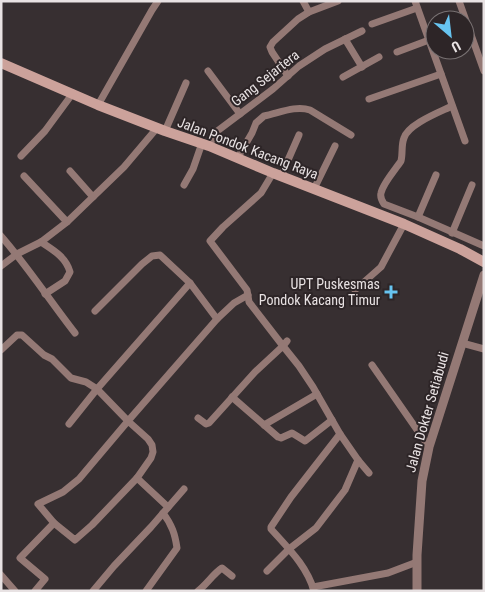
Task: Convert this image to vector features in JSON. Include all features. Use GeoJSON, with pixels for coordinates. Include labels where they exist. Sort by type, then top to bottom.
{"type":"FeatureCollection","features":[{"type":"Feature","properties":{"kind":"main road","name":"Jalan Pondok Kacang Raya"},"geometry":{"type":"LineString","coordinates":[[1,63],[98,105],[238,157],[404,224],[484,262]]}},
{"type":"Feature","properties":{"kind":"street"},"geometry":{"type":"LineString","coordinates":[[98,105],[158,1]]}},
{"type":"Feature","properties":{"kind":"street"},"geometry":{"type":"LineString","coordinates":[[303,1],[309,12]]}},
{"type":"Feature","properties":{"kind":"street"},"geometry":{"type":"LineString","coordinates":[[288,76],[272,52],[270,47],[273,42],[298,19],[309,12],[338,1]]}},
{"type":"Feature","properties":{"kind":"street"},"geometry":{"type":"LineString","coordinates":[[459,1],[484,71]]}},
{"type":"Feature","properties":{"kind":"street"},"geometry":{"type":"LineString","coordinates":[[372,24],[416,4],[425,29]]}},
{"type":"Feature","properties":{"kind":"street","name":"Gang Sejartera"},"geometry":{"type":"LineString","coordinates":[[184,185],[206,145],[216,132],[273,89],[299,66],[325,49],[362,31]]}},
{"type":"Feature","properties":{"kind":"street"},"geometry":{"type":"LineString","coordinates":[[345,39],[362,67]]}},
{"type":"Feature","properties":{"kind":"street"},"geometry":{"type":"LineString","coordinates":[[397,52],[425,42]]}},
{"type":"Feature","properties":{"kind":"street"},"geometry":{"type":"LineString","coordinates":[[343,77],[379,57]]}},
{"type":"Feature","properties":{"kind":"street"},"geometry":{"type":"LineString","coordinates":[[436,60],[465,141]]}},
{"type":"Feature","properties":{"kind":"street"},"geometry":{"type":"LineString","coordinates":[[208,71],[240,114]]}},
{"type":"Feature","properties":{"kind":"street"},"geometry":{"type":"LineString","coordinates":[[369,99],[441,74]]}},
{"type":"Feature","properties":{"kind":"street"},"geometry":{"type":"LineString","coordinates":[[1,266],[17,254],[41,242],[67,222],[124,167],[161,129],[186,83]]}},
{"type":"Feature","properties":{"kind":"street"},"geometry":{"type":"LineString","coordinates":[[21,156],[45,131],[73,93]]}},
{"type":"Feature","properties":{"kind":"street"},"geometry":{"type":"LineString","coordinates":[[452,106],[413,126],[406,133],[403,139],[401,161],[386,183],[381,193],[381,200],[384,204],[484,246]]}},
{"type":"Feature","properties":{"kind":"street"},"geometry":{"type":"LineString","coordinates":[[238,157],[260,119],[264,116],[296,109],[304,108],[310,110],[351,135]]}},
{"type":"Feature","properties":{"kind":"street"},"geometry":{"type":"LineString","coordinates":[[299,135],[277,174],[261,193],[210,241],[247,290],[249,302],[285,343],[340,434],[369,473]]}},
{"type":"Feature","properties":{"kind":"street"},"geometry":{"type":"LineString","coordinates":[[314,189],[336,146]]}},
{"type":"Feature","properties":{"kind":"street"},"geometry":{"type":"LineString","coordinates":[[70,171],[93,197]]}},
{"type":"Feature","properties":{"kind":"street"},"geometry":{"type":"LineString","coordinates":[[418,217],[436,175]]}},
{"type":"Feature","properties":{"kind":"street"},"geometry":{"type":"LineString","coordinates":[[24,176],[67,222]]}},
{"type":"Feature","properties":{"kind":"street"},"geometry":{"type":"LineString","coordinates":[[452,232],[472,185]]}},
{"type":"Feature","properties":{"kind":"street"},"geometry":{"type":"LineString","coordinates":[[355,290],[381,267],[404,224]]}},
{"type":"Feature","properties":{"kind":"street"},"geometry":{"type":"LineString","coordinates":[[1,236],[17,254],[75,333]]}},
{"type":"Feature","properties":{"kind":"street"},"geometry":{"type":"LineString","coordinates":[[41,242],[62,256],[70,272],[65,281],[46,294]]}},
{"type":"Feature","properties":{"kind":"street"},"geometry":{"type":"LineString","coordinates":[[95,311],[142,264],[152,256],[160,256],[190,283],[218,319]]}},
{"type":"Feature","properties":{"kind":"street","name":"Jalan Dokter Setiabudi"},"geometry":{"type":"LineString","coordinates":[[417,591],[416,562],[422,481],[428,448],[484,275]]}},
{"type":"Feature","properties":{"kind":"street"},"geometry":{"type":"LineString","coordinates":[[69,424],[97,389],[190,283]]}},
{"type":"Feature","properties":{"kind":"street"},"geometry":{"type":"LineString","coordinates":[[2,347],[17,335],[22,334],[71,378],[86,382],[97,389],[128,421],[148,439],[152,445],[153,452],[151,458],[137,478],[75,540],[54,523],[38,504],[63,492],[79,479],[128,421],[218,319],[234,303],[248,295]]}},
{"type":"Feature","properties":{"kind":"street"},"geometry":{"type":"LineString","coordinates":[[198,418],[206,424],[209,423],[255,372],[285,343]]}},
{"type":"Feature","properties":{"kind":"street"},"geometry":{"type":"LineString","coordinates":[[462,343],[484,349]]}},
{"type":"Feature","properties":{"kind":"street"},"geometry":{"type":"LineString","coordinates":[[372,365],[428,448]]}},
{"type":"Feature","properties":{"kind":"street"},"geometry":{"type":"LineString","coordinates":[[264,425],[317,394]]}},
{"type":"Feature","properties":{"kind":"street"},"geometry":{"type":"LineString","coordinates":[[232,397],[278,437],[284,438],[292,433],[305,441],[332,420]]}},
{"type":"Feature","properties":{"kind":"street"},"geometry":{"type":"LineString","coordinates":[[340,434],[291,496],[271,525],[271,529],[308,575],[312,590],[388,573],[416,562]]}},
{"type":"Feature","properties":{"kind":"street"},"geometry":{"type":"LineString","coordinates":[[266,571],[289,549],[316,528],[345,490],[358,460]]}},
{"type":"Feature","properties":{"kind":"street"},"geometry":{"type":"LineString","coordinates":[[137,478],[165,510],[171,523],[177,548],[146,591]]}},
{"type":"Feature","properties":{"kind":"street"},"geometry":{"type":"LineString","coordinates":[[95,590],[114,566],[184,489]]}},
{"type":"Feature","properties":{"kind":"street"},"geometry":{"type":"LineString","coordinates":[[34,591],[45,579],[20,558],[54,523]]}},
{"type":"Feature","properties":{"kind":"street"},"geometry":{"type":"LineString","coordinates":[[198,591],[222,568],[232,576]]}},
{"type":"Feature","properties":{"kind":"street"},"geometry":{"type":"LineString","coordinates":[[1,575],[15,591]]}},
{"type":"Feature","properties":{"kind":"place","name":"UPT Puskesmas Pondok Kacang Timur"},"geometry":{"type":"Point","coordinates":[391,292]}}]}
